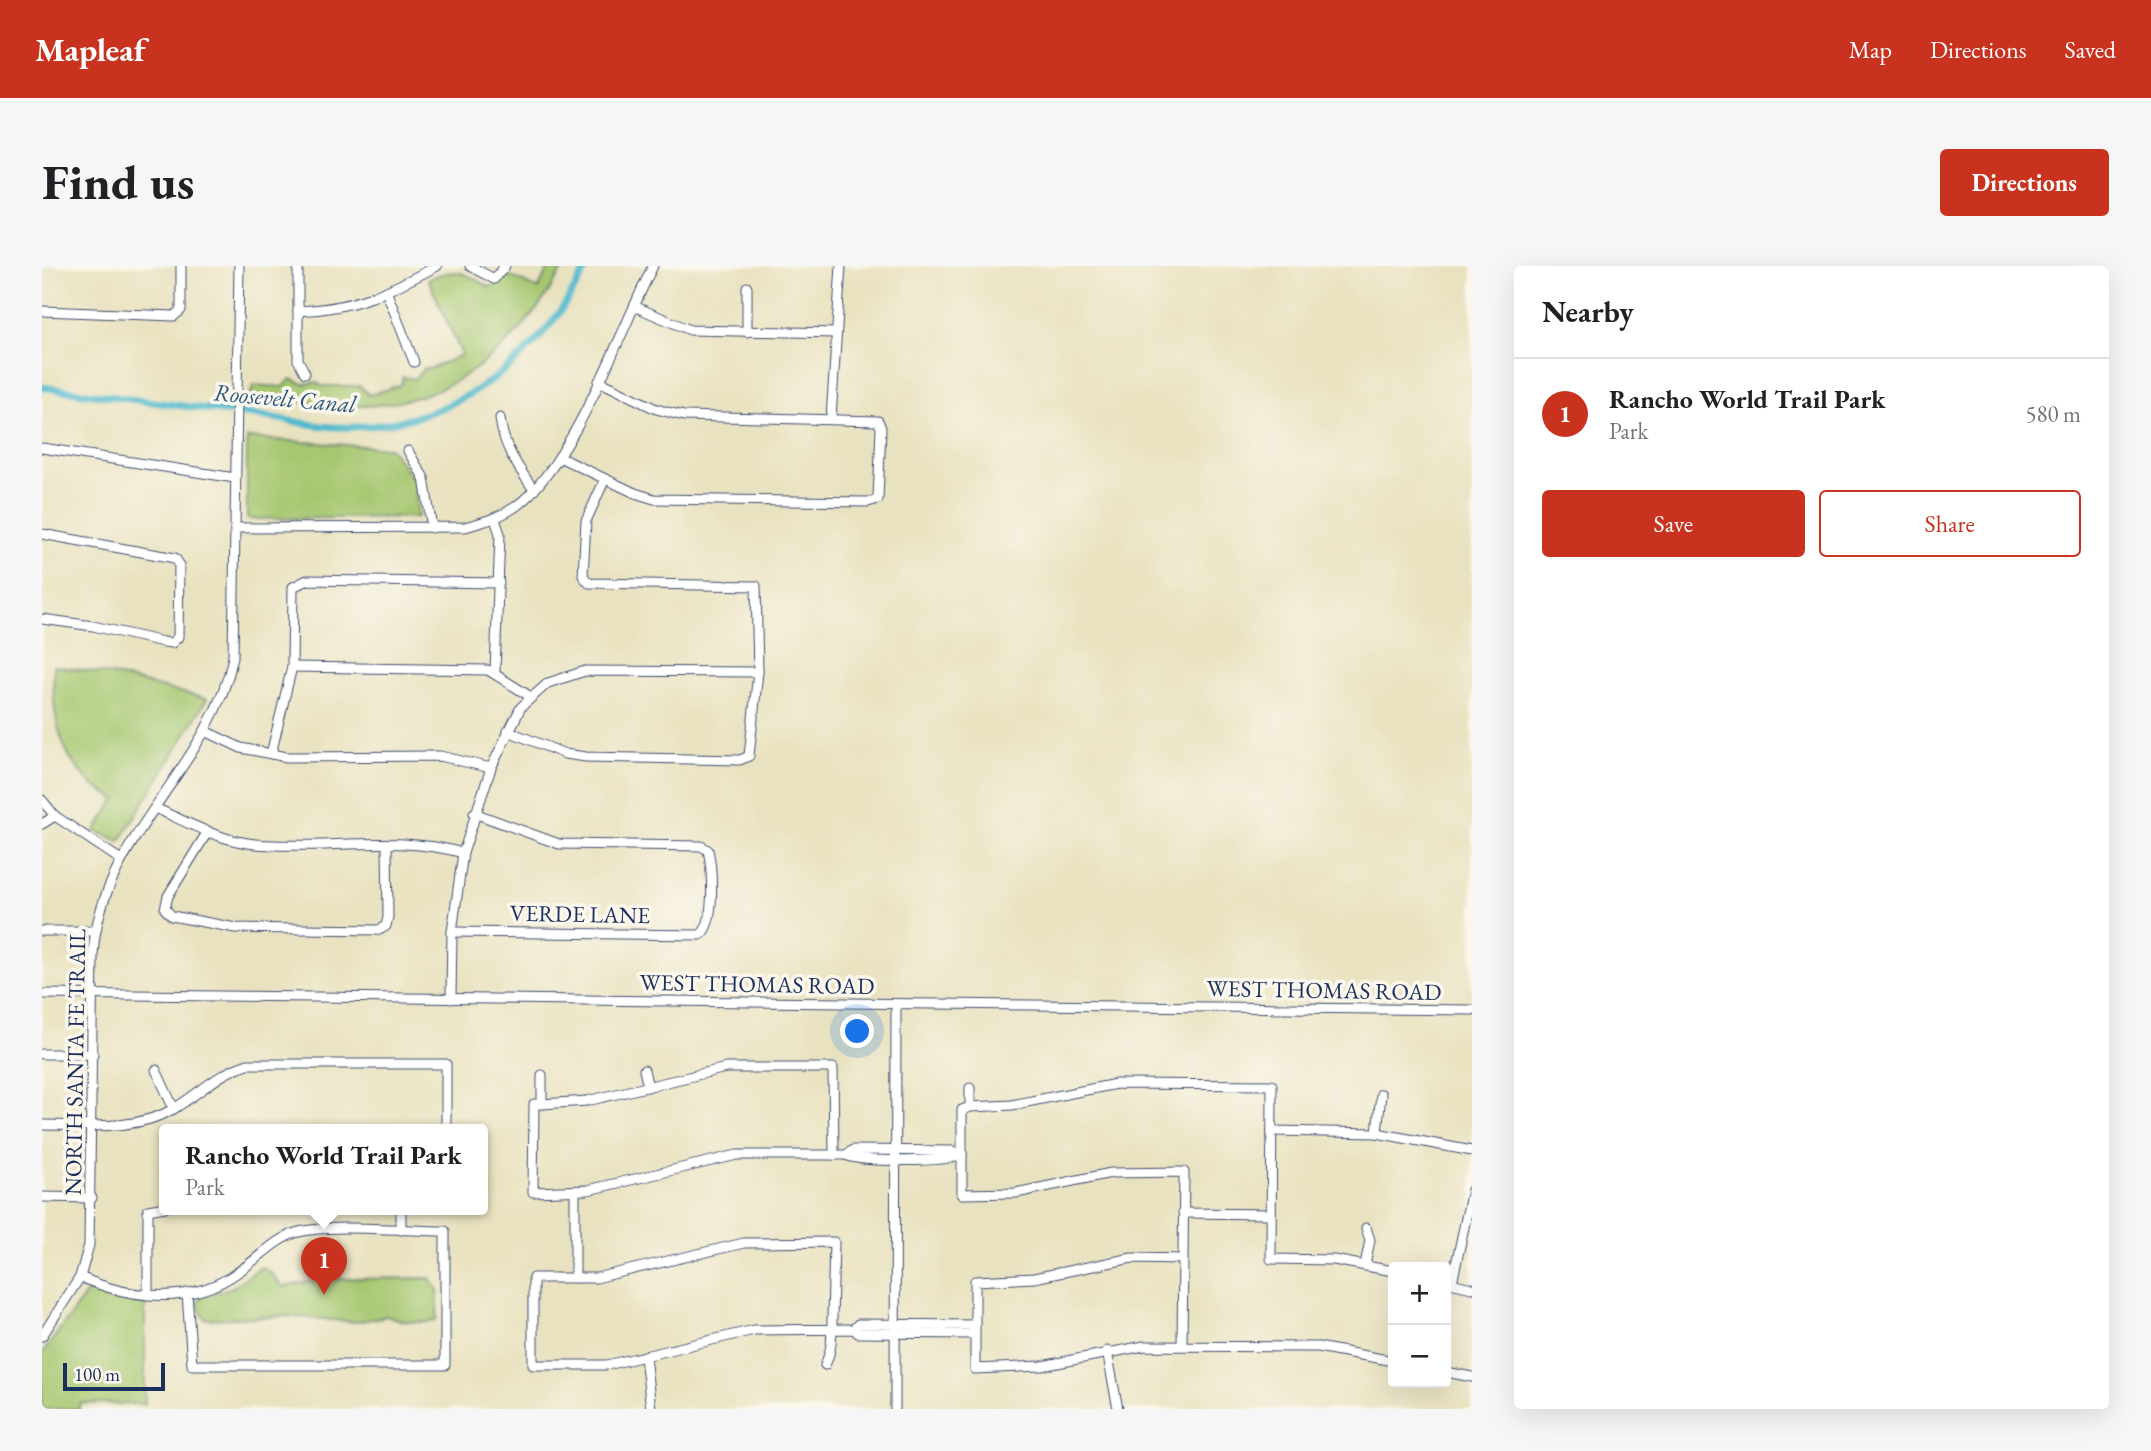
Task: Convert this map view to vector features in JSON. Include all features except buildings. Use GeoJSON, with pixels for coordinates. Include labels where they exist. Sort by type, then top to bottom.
{"type":"FeatureCollection","features":[{"type":"Feature","properties":{"kind":"street"},"geometry":{"type":"LineString","coordinates":[[42,311],[174,316],[181,310],[181,266]]}},
{"type":"Feature","properties":{"kind":"street","name":"NORTH SANTA FE TRAIL"},"geometry":{"type":"LineString","coordinates":[[42,1336],[80,1277],[89,1245],[92,1198],[94,931],[107,889],[121,860],[205,731],[226,688],[233,657],[239,266]]}},
{"type":"Feature","properties":{"kind":"street"},"geometry":{"type":"LineString","coordinates":[[298,266],[298,360],[305,373]]}},
{"type":"Feature","properties":{"kind":"street"},"geometry":{"type":"LineString","coordinates":[[298,311],[329,310],[387,293],[437,266]]}},
{"type":"Feature","properties":{"kind":"street"},"geometry":{"type":"LineString","coordinates":[[470,266],[494,279],[505,266]]}},
{"type":"Feature","properties":{"kind":"street"},"geometry":{"type":"LineString","coordinates":[[235,528],[465,527],[495,519],[534,491],[559,457],[636,307],[653,266]]}},
{"type":"Feature","properties":{"kind":"street"},"geometry":{"type":"LineString","coordinates":[[831,418],[841,266]]}},
{"type":"Feature","properties":{"kind":"street"},"geometry":{"type":"LineString","coordinates":[[747,287],[747,332]]}},
{"type":"Feature","properties":{"kind":"street"},"geometry":{"type":"LineString","coordinates":[[387,293],[414,362]]}},
{"type":"Feature","properties":{"kind":"street"},"geometry":{"type":"LineString","coordinates":[[636,307],[690,330],[836,333]]}},
{"type":"Feature","properties":{"kind":"street"},"geometry":{"type":"LineString","coordinates":[[559,457],[635,493],[675,500],[878,499],[881,428],[878,421],[684,416],[656,409],[599,381]]}},
{"type":"Feature","properties":{"kind":"street"},"geometry":{"type":"LineString","coordinates":[[500,418],[502,436],[509,453],[534,491]]}},
{"type":"Feature","properties":{"kind":"street"},"geometry":{"type":"LineString","coordinates":[[42,448],[235,478]]}},
{"type":"Feature","properties":{"kind":"street"},"geometry":{"type":"LineString","coordinates":[[408,452],[424,478],[432,528]]}},
{"type":"Feature","properties":{"kind":"street"},"geometry":{"type":"LineString","coordinates":[[508,731],[565,754],[586,757],[740,760],[749,756],[758,672],[757,586],[589,583],[583,576],[586,521],[605,479]]}},
{"type":"Feature","properties":{"kind":"street"},"geometry":{"type":"LineString","coordinates":[[495,519],[500,534],[495,672]]}},
{"type":"Feature","properties":{"kind":"street"},"geometry":{"type":"LineString","coordinates":[[42,534],[175,558],[178,564],[178,637],[172,643],[42,619]]}},
{"type":"Feature","properties":{"kind":"street"},"geometry":{"type":"LineString","coordinates":[[271,754],[292,667],[293,587],[307,580],[499,583]]}},
{"type":"Feature","properties":{"kind":"street"},"geometry":{"type":"LineString","coordinates":[[292,667],[495,672],[531,697]]}},
{"type":"Feature","properties":{"kind":"street"},"geometry":{"type":"LineString","coordinates":[[451,999],[452,932],[463,853],[491,768],[521,707],[557,679],[585,671],[758,672]]}},
{"type":"Feature","properties":{"kind":"street"},"geometry":{"type":"LineString","coordinates":[[205,731],[241,748],[271,754],[440,756],[491,768]]}},
{"type":"Feature","properties":{"kind":"street"},"geometry":{"type":"LineString","coordinates":[[42,800],[55,816],[121,860]]}},
{"type":"Feature","properties":{"kind":"street"},"geometry":{"type":"LineString","coordinates":[[155,808],[208,831],[256,844],[426,845],[463,853]]}},
{"type":"Feature","properties":{"kind":"street","name":"VERDE LANE"},"geometry":{"type":"LineString","coordinates":[[452,932],[700,935],[706,931],[710,902],[708,850],[701,846],[559,844],[474,813]]}},
{"type":"Feature","properties":{"kind":"street"},"geometry":{"type":"LineString","coordinates":[[42,824],[55,816]]}},
{"type":"Feature","properties":{"kind":"street"},"geometry":{"type":"LineString","coordinates":[[208,831],[168,896],[165,908],[172,916],[236,928],[379,930],[386,926],[387,844]]}},
{"type":"Feature","properties":{"kind":"street"},"geometry":{"type":"LineString","coordinates":[[42,931],[94,931]]}},
{"type":"Feature","properties":{"kind":"street","name":"WEST THOMAS ROAD"},"geometry":{"type":"LineString","coordinates":[[42,995],[1472,1010]]}},
{"type":"Feature","properties":{"kind":"street"},"geometry":{"type":"LineString","coordinates":[[895,1409],[896,1006]]}},
{"type":"Feature","properties":{"kind":"street"},"geometry":{"type":"LineString","coordinates":[[42,1054],[93,1054]]}},
{"type":"Feature","properties":{"kind":"street"},"geometry":{"type":"LineString","coordinates":[[42,1125],[146,1121],[174,1109],[227,1070],[248,1064],[446,1064],[446,1124]]}},
{"type":"Feature","properties":{"kind":"street"},"geometry":{"type":"LineString","coordinates":[[834,1155],[833,1068],[736,1067],[572,1104],[534,1104],[533,1192],[575,1192],[737,1155],[834,1155],[846,1155],[853,1150],[896,1154],[953,1150],[962,1155]]}},
{"type":"Feature","properties":{"kind":"street"},"geometry":{"type":"LineString","coordinates":[[156,1070],[174,1109]]}},
{"type":"Feature","properties":{"kind":"street"},"geometry":{"type":"LineString","coordinates":[[644,1070],[648,1087]]}},
{"type":"Feature","properties":{"kind":"street"},"geometry":{"type":"LineString","coordinates":[[542,1075],[542,1104]]}},
{"type":"Feature","properties":{"kind":"street"},"geometry":{"type":"LineString","coordinates":[[1182,1345],[1184,1172],[1111,1173],[1016,1193],[962,1195],[962,1110],[970,1107],[1013,1105],[1116,1084],[1272,1085],[1271,1259],[1334,1260],[1388,1270]]}},
{"type":"Feature","properties":{"kind":"street"},"geometry":{"type":"LineString","coordinates":[[970,1088],[970,1107]]}},
{"type":"Feature","properties":{"kind":"street"},"geometry":{"type":"LineString","coordinates":[[1377,1133],[1381,1094]]}},
{"type":"Feature","properties":{"kind":"street"},"geometry":{"type":"LineString","coordinates":[[1272,1131],[1377,1133],[1472,1151]]}},
{"type":"Feature","properties":{"kind":"street"},"geometry":{"type":"LineString","coordinates":[[1451,1275],[1472,1190]]}},
{"type":"Feature","properties":{"kind":"street"},"geometry":{"type":"LineString","coordinates":[[575,1192],[575,1278]]}},
{"type":"Feature","properties":{"kind":"street"},"geometry":{"type":"LineString","coordinates":[[42,1197],[92,1198]]}},
{"type":"Feature","properties":{"kind":"street"},"geometry":{"type":"LineString","coordinates":[[148,1295],[148,1210],[159,1208]]}},
{"type":"Feature","properties":{"kind":"street"},"geometry":{"type":"LineString","coordinates":[[1183,1213],[1271,1214]]}},
{"type":"Feature","properties":{"kind":"street"},"geometry":{"type":"LineString","coordinates":[[401,1215],[401,1230]]}},
{"type":"Feature","properties":{"kind":"street"},"geometry":{"type":"LineString","coordinates":[[1365,1265],[1370,1240],[1366,1228]]}},
{"type":"Feature","properties":{"kind":"street"},"geometry":{"type":"LineString","coordinates":[[80,1277],[115,1292],[148,1295],[187,1293],[221,1283],[292,1234],[308,1230],[445,1231],[445,1366],[192,1366],[187,1293]]}},
{"type":"Feature","properties":{"kind":"street"},"geometry":{"type":"LineString","coordinates":[[825,1365],[831,1351],[832,1329],[834,1242],[744,1243],[615,1274],[533,1278],[533,1365],[607,1365],[754,1330],[832,1329],[854,1329],[858,1324],[896,1329],[975,1329]]}},
{"type":"Feature","properties":{"kind":"street"},"geometry":{"type":"LineString","coordinates":[[1183,1259],[1132,1258],[1034,1278],[975,1281],[975,1369],[1024,1368],[1107,1351],[1182,1345],[1318,1347],[1388,1360]]}},
{"type":"Feature","properties":{"kind":"street"},"geometry":{"type":"LineString","coordinates":[[1451,1283],[1472,1288]]}},
{"type":"Feature","properties":{"kind":"street"},"geometry":{"type":"LineString","coordinates":[[1107,1351],[1118,1409]]}},
{"type":"Feature","properties":{"kind":"street"},"geometry":{"type":"LineString","coordinates":[[645,1356],[651,1409]]}},
{"type":"Feature","properties":{"kind":"street"},"geometry":{"type":"LineString","coordinates":[[1451,1373],[1472,1377]]}},
{"type":"Feature","properties":{"kind":"green space"},"geometry":{"type":"Polygon","coordinates":[[[550,266],[564,266],[528,320],[506,343],[482,364],[456,381],[427,394],[396,402],[363,406],[335,406],[250,395],[254,385],[283,387],[291,379],[304,384],[316,382],[322,386],[360,386],[369,395],[401,385],[403,377],[414,379],[425,368],[430,369],[462,355],[428,279],[453,272],[473,278],[489,287],[502,282],[508,275],[538,289],[550,266]]]}},
{"type":"Feature","properties":{"kind":"green space"},"geometry":{"type":"Polygon","coordinates":[[[247,438],[390,448],[414,480],[418,517],[247,519],[247,438]]]}},
{"type":"Feature","properties":{"kind":"green space"},"geometry":{"type":"Polygon","coordinates":[[[54,666],[112,675],[207,699],[120,841],[95,831],[116,799],[95,786],[78,770],[63,743],[55,713],[54,666]]]}},
{"type":"Feature","properties":{"kind":"green space"},"geometry":{"type":"Polygon","coordinates":[[[261,1267],[270,1272],[283,1287],[324,1279],[430,1278],[438,1290],[437,1319],[431,1322],[408,1322],[386,1316],[357,1322],[286,1316],[205,1319],[197,1304],[201,1297],[233,1287],[261,1267]]]}},
{"type":"Feature","properties":{"kind":"green space"},"geometry":{"type":"Polygon","coordinates":[[[89,1290],[119,1299],[145,1302],[145,1404],[80,1403],[79,1409],[42,1409],[42,1354],[89,1290]]]}},
{"type":"Feature","properties":{"kind":"waterway","name":"Roosevelt Canal"},"geometry":{"type":"LineString","coordinates":[[42,387],[329,427],[392,423],[428,413],[462,398],[493,379],[521,356],[546,329],[587,266]]}},
{"type":"Feature","properties":{"kind":"place","name":"Rancho World Trail Park"},"geometry":{"type":"Point","coordinates":[324,1295]}}]}
